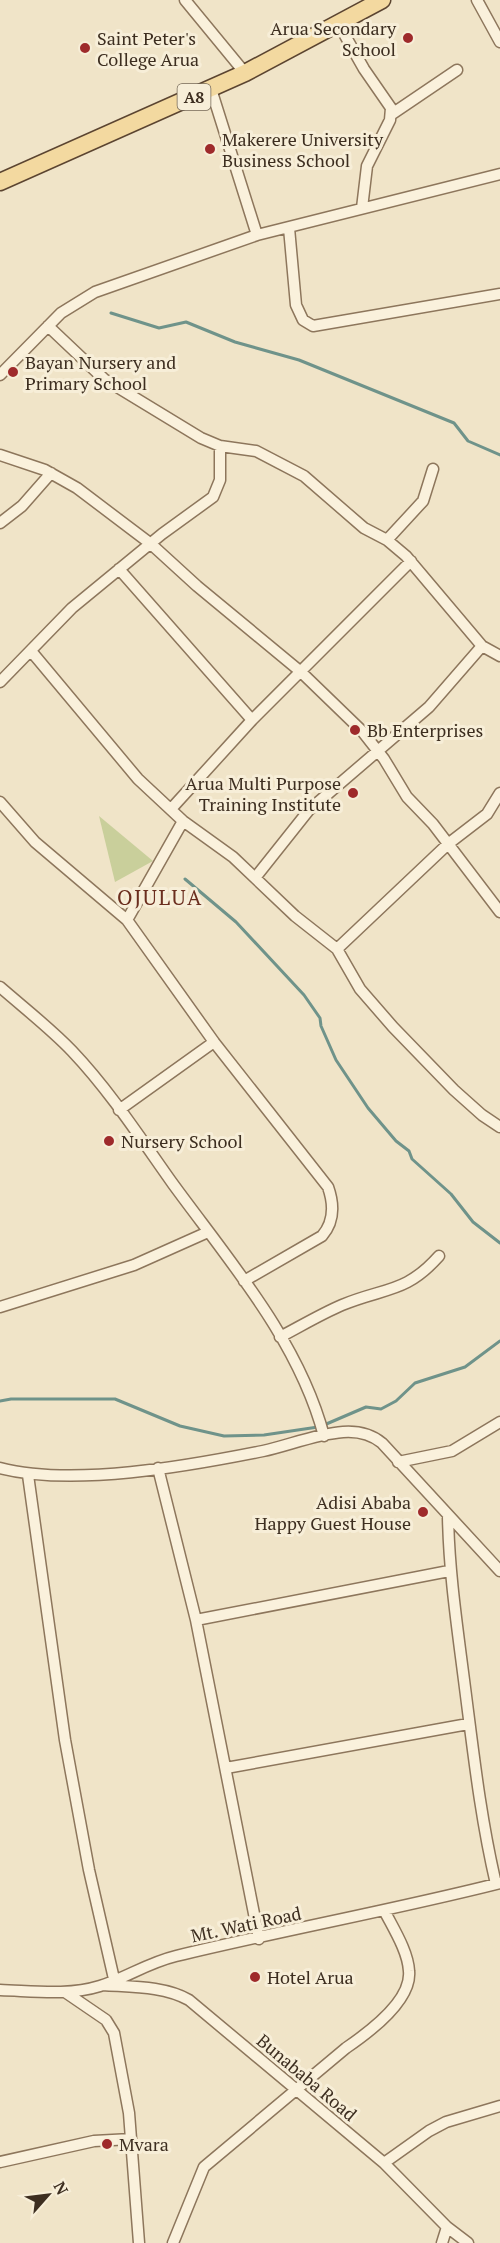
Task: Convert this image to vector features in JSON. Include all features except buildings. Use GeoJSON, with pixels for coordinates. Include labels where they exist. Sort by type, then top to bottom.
{"type":"FeatureCollection","features":[{"type":"Feature","properties":{"kind":"main road","name":"A8"},"geometry":{"type":"LineString","coordinates":[[0,182],[245,73],[382,0]]}},
{"type":"Feature","properties":{"kind":"street"},"geometry":{"type":"LineString","coordinates":[[185,0],[245,73]]}},
{"type":"Feature","properties":{"kind":"street"},"geometry":{"type":"LineString","coordinates":[[477,0],[500,42]]}},
{"type":"Feature","properties":{"kind":"street"},"geometry":{"type":"LineString","coordinates":[[338,23],[364,69],[391,108],[392,114]]}},
{"type":"Feature","properties":{"kind":"street"},"geometry":{"type":"LineString","coordinates":[[362,208],[368,166],[392,114],[457,70]]}},
{"type":"Feature","properties":{"kind":"street"},"geometry":{"type":"LineString","coordinates":[[211,89],[257,236]]}},
{"type":"Feature","properties":{"kind":"street"},"geometry":{"type":"LineString","coordinates":[[0,375],[72,304],[95,292],[257,236],[362,208],[499,178]]}},
{"type":"Feature","properties":{"kind":"street"},"geometry":{"type":"LineString","coordinates":[[289,228],[296,305],[303,320],[313,326],[500,294]]}},
{"type":"Feature","properties":{"kind":"street"},"geometry":{"type":"LineString","coordinates":[[48,326],[118,389],[201,438],[220,446],[256,451],[304,476],[364,528],[387,540],[411,561],[482,646],[500,656]]}},
{"type":"Feature","properties":{"kind":"street"},"geometry":{"type":"LineString","coordinates":[[0,682],[72,608],[213,497],[220,480],[220,446]]}},
{"type":"Feature","properties":{"kind":"street"},"geometry":{"type":"LineString","coordinates":[[0,455],[51,473],[77,488],[151,544],[197,586],[301,672],[362,731],[379,751],[407,797],[448,844],[500,912]]}},
{"type":"Feature","properties":{"kind":"street"},"geometry":{"type":"LineString","coordinates":[[387,540],[426,496],[433,469]]}},
{"type":"Feature","properties":{"kind":"street"},"geometry":{"type":"LineString","coordinates":[[0,523],[22,506],[51,473]]}},
{"type":"Feature","properties":{"kind":"street"},"geometry":{"type":"LineString","coordinates":[[171,809],[252,720],[411,561]]}},
{"type":"Feature","properties":{"kind":"street"},"geometry":{"type":"LineString","coordinates":[[119,569],[252,720]]}},
{"type":"Feature","properties":{"kind":"street"},"geometry":{"type":"LineString","coordinates":[[255,878],[309,810],[342,779],[379,751],[429,707],[482,646]]}},
{"type":"Feature","properties":{"kind":"street"},"geometry":{"type":"LineString","coordinates":[[31,651],[138,779],[183,821],[233,857],[295,916],[337,949],[360,989],[393,1027],[454,1090],[482,1115],[500,1127]]}},
{"type":"Feature","properties":{"kind":"street"},"geometry":{"type":"LineString","coordinates":[[337,949],[448,844],[487,814],[500,793]]}},
{"type":"Feature","properties":{"kind":"street"},"geometry":{"type":"LineString","coordinates":[[0,802],[35,842],[128,920],[213,1042],[322,1177],[332,1199],[330,1221],[322,1236],[244,1281]]}},
{"type":"Feature","properties":{"kind":"street"},"geometry":{"type":"LineString","coordinates":[[128,920],[183,821]]}},
{"type":"Feature","properties":{"kind":"street"},"geometry":{"type":"LineString","coordinates":[[0,987],[71,1050],[119,1110],[244,1281],[304,1377],[316,1406],[324,1436]]}},
{"type":"Feature","properties":{"kind":"street"},"geometry":{"type":"LineString","coordinates":[[119,1110],[213,1042]]}},
{"type":"Feature","properties":{"kind":"street"},"geometry":{"type":"LineString","coordinates":[[0,1307],[135,1265],[208,1232]]}},
{"type":"Feature","properties":{"kind":"street"},"geometry":{"type":"LineString","coordinates":[[280,1337],[342,1305],[410,1282],[422,1275],[439,1256]]}},
{"type":"Feature","properties":{"kind":"street"},"geometry":{"type":"LineString","coordinates":[[398,1462],[452,1451],[500,1422]]}},
{"type":"Feature","properties":{"kind":"street"},"geometry":{"type":"LineString","coordinates":[[0,1468],[28,1475],[68,1475],[158,1468],[262,1451],[344,1432],[374,1437],[500,1571]]}},
{"type":"Feature","properties":{"kind":"street"},"geometry":{"type":"LineString","coordinates":[[158,1468],[196,1620],[259,1939]]}},
{"type":"Feature","properties":{"kind":"street"},"geometry":{"type":"LineString","coordinates":[[28,1475],[65,1740],[89,1870],[114,1979]]}},
{"type":"Feature","properties":{"kind":"street"},"geometry":{"type":"LineString","coordinates":[[448,1516],[449,1571],[468,1724],[485,1839],[498,1883]]}},
{"type":"Feature","properties":{"kind":"street"},"geometry":{"type":"LineString","coordinates":[[196,1620],[449,1571]]}},
{"type":"Feature","properties":{"kind":"street"},"geometry":{"type":"LineString","coordinates":[[226,1767],[468,1724]]}},
{"type":"Feature","properties":{"kind":"street","name":"Mt. Wati Road"},"geometry":{"type":"LineString","coordinates":[[0,1990],[65,1992],[102,1985],[141,1966],[174,1956],[259,1939],[498,1883]]}},
{"type":"Feature","properties":{"kind":"street"},"geometry":{"type":"LineString","coordinates":[[173,2243],[204,2167],[384,2019],[404,1990],[410,1970],[384,1910]]}},
{"type":"Feature","properties":{"kind":"street","name":"Bunababa Road"},"geometry":{"type":"LineString","coordinates":[[102,1985],[135,1987],[179,1994],[384,2163],[447,2227],[468,2243]]}},
{"type":"Feature","properties":{"kind":"street"},"geometry":{"type":"LineString","coordinates":[[65,1992],[106,2020],[114,2033],[124,2079],[139,2243]]}},
{"type":"Feature","properties":{"kind":"street"},"geometry":{"type":"LineString","coordinates":[[384,2163],[429,2131],[446,2122],[500,2106]]}},
{"type":"Feature","properties":{"kind":"street"},"geometry":{"type":"LineString","coordinates":[[0,2162],[94,2141],[131,2139]]}},
{"type":"Feature","properties":{"kind":"street"},"geometry":{"type":"LineString","coordinates":[[442,2243],[447,2227]]}},
{"type":"Feature","properties":{"kind":"green space"},"geometry":{"type":"Polygon","coordinates":[[[99,816],[153,861],[115,882],[99,816]]]}},
{"type":"Feature","properties":{"kind":"waterway"},"geometry":{"type":"LineString","coordinates":[[111,313],[159,328],[186,322],[235,342],[299,360],[454,423],[468,441],[500,455]]}},
{"type":"Feature","properties":{"kind":"waterway"},"geometry":{"type":"LineString","coordinates":[[185,879],[236,922],[304,995],[320,1018],[321,1026],[336,1060],[368,1108],[396,1141],[409,1151],[412,1159],[451,1194],[473,1222],[500,1243]]}},
{"type":"Feature","properties":{"kind":"waterway"},"geometry":{"type":"LineString","coordinates":[[324,1425],[366,1407],[381,1409],[396,1401],[415,1383],[465,1367],[500,1341]]}},
{"type":"Feature","properties":{"kind":"waterway"},"geometry":{"type":"LineString","coordinates":[[0,1401],[11,1399],[115,1399],[180,1426],[224,1436],[264,1435],[318,1427]]}},
{"type":"Feature","properties":{"kind":"place","name":"Arua Secondary School"},"geometry":{"type":"Point","coordinates":[408,38]}},
{"type":"Feature","properties":{"kind":"place","name":"Saint Peter's College Arua"},"geometry":{"type":"Point","coordinates":[85,48]}},
{"type":"Feature","properties":{"kind":"place","name":"Makerere University Business School"},"geometry":{"type":"Point","coordinates":[210,149]}},
{"type":"Feature","properties":{"kind":"place","name":"Bayan Nursery and Primary School"},"geometry":{"type":"Point","coordinates":[13,372]}},
{"type":"Feature","properties":{"kind":"place","name":"Bb Enterprises"},"geometry":{"type":"Point","coordinates":[355,730]}},
{"type":"Feature","properties":{"kind":"place","name":"Arua Multi Purpose Training Institute"},"geometry":{"type":"Point","coordinates":[353,793]}},
{"type":"Feature","properties":{"kind":"place","name":"Nursery School"},"geometry":{"type":"Point","coordinates":[109,1141]}},
{"type":"Feature","properties":{"kind":"place","name":"Adisi Ababa Happy Guest House"},"geometry":{"type":"Point","coordinates":[423,1512]}},
{"type":"Feature","properties":{"kind":"place","name":"Hotel Arua"},"geometry":{"type":"Point","coordinates":[255,1977]}},
{"type":"Feature","properties":{"kind":"place","name":"Mvara"},"geometry":{"type":"Point","coordinates":[107,2144]}},
{"type":"Feature","properties":{"kind":"district","name":"OJULUA"},"geometry":{"type":"Point","coordinates":[160,897]}}]}
